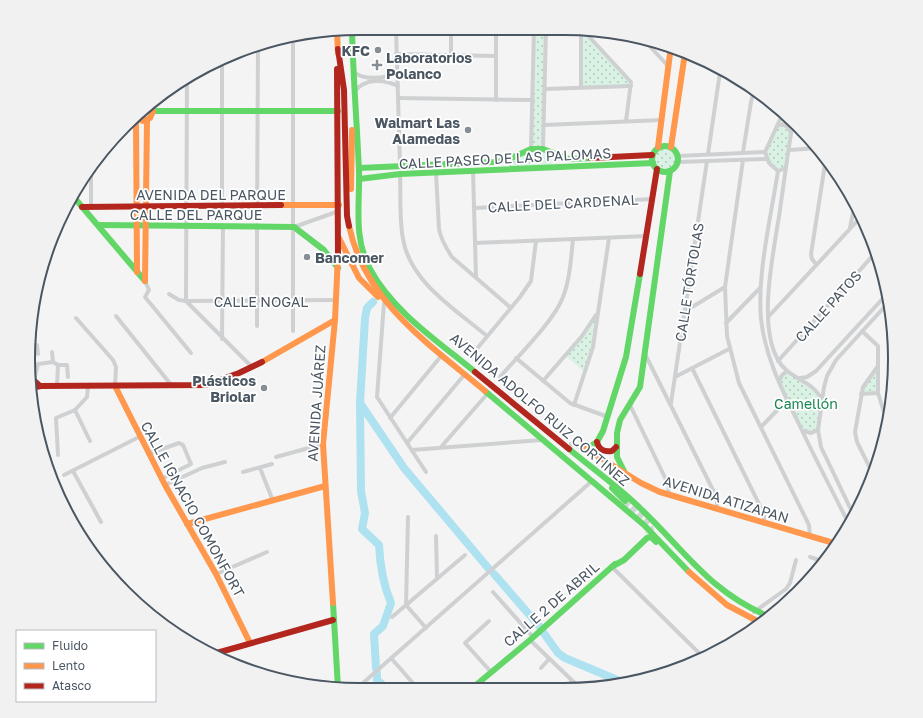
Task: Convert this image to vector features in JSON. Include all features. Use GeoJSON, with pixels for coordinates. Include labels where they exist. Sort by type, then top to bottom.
{"type":"FeatureCollection","features":[{"type":"Feature","properties":{"kind":"street"},"geometry":{"type":"LineString","coordinates":[[339,208],[346,206],[351,195],[351,143],[354,108],[352,35]]}},
{"type":"Feature","properties":{"kind":"street"},"geometry":{"type":"LineString","coordinates":[[396,35],[400,166]]}},
{"type":"Feature","properties":{"kind":"street"},"geometry":{"type":"LineString","coordinates":[[451,35],[451,55]]}},
{"type":"Feature","properties":{"kind":"street"},"geometry":{"type":"LineString","coordinates":[[496,35],[496,100]]}},
{"type":"Feature","properties":{"kind":"street"},"geometry":{"type":"LineString","coordinates":[[531,149],[534,35]]}},
{"type":"Feature","properties":{"kind":"street"},"geometry":{"type":"LineString","coordinates":[[546,35],[544,125],[545,151],[553,160],[551,167]]}},
{"type":"Feature","properties":{"kind":"street"},"geometry":{"type":"LineString","coordinates":[[337,36],[338,49]]}},
{"type":"Feature","properties":{"kind":"street"},"geometry":{"type":"LineString","coordinates":[[581,87],[582,36]]}},
{"type":"Feature","properties":{"kind":"street"},"geometry":{"type":"LineString","coordinates":[[589,36],[631,82],[626,121]]}},
{"type":"Feature","properties":{"kind":"street"},"geometry":{"type":"LineString","coordinates":[[293,42],[293,331]]}},
{"type":"Feature","properties":{"kind":"street"},"geometry":{"type":"LineString","coordinates":[[650,47],[668,66]]}},
{"type":"Feature","properties":{"kind":"street","name":"AVENIDA ADOLFO RUIZ CORTINEZ"},"geometry":{"type":"LineString","coordinates":[[338,49],[344,90],[347,216],[350,235],[357,255],[376,292],[405,324],[593,480],[644,525],[662,543],[690,576]]}},
{"type":"Feature","properties":{"kind":"street","name":"AVENIDA JUÁREZ"},"geometry":{"type":"LineString","coordinates":[[338,49],[338,268],[335,320],[323,444],[338,682]]}},
{"type":"Feature","properties":{"kind":"street"},"geometry":{"type":"LineString","coordinates":[[257,326],[258,51]]}},
{"type":"Feature","properties":{"kind":"street"},"geometry":{"type":"LineString","coordinates":[[670,53],[658,147],[652,155],[652,163],[656,169],[662,172],[670,171],[674,169],[678,159]]}},
{"type":"Feature","properties":{"kind":"street"},"geometry":{"type":"LineString","coordinates":[[396,54],[496,56]]}},
{"type":"Feature","properties":{"kind":"street"},"geometry":{"type":"LineString","coordinates":[[678,159],[671,147],[684,58]]}},
{"type":"Feature","properties":{"kind":"street"},"geometry":{"type":"LineString","coordinates":[[222,65],[222,206]]}},
{"type":"Feature","properties":{"kind":"street"},"geometry":{"type":"LineString","coordinates":[[352,70],[362,76],[390,76],[397,73]]}},
{"type":"Feature","properties":{"kind":"street"},"geometry":{"type":"LineString","coordinates":[[708,154],[718,81],[720,75]]}},
{"type":"Feature","properties":{"kind":"street"},"geometry":{"type":"LineString","coordinates":[[354,93],[362,83],[362,76]]}},
{"type":"Feature","properties":{"kind":"street"},"geometry":{"type":"LineString","coordinates":[[362,83],[385,81],[398,86]]}},
{"type":"Feature","properties":{"kind":"street"},"geometry":{"type":"LineString","coordinates":[[186,301],[188,224],[187,85]]}},
{"type":"Feature","properties":{"kind":"street"},"geometry":{"type":"LineString","coordinates":[[545,88],[631,86]]}},
{"type":"Feature","properties":{"kind":"street"},"geometry":{"type":"LineString","coordinates":[[744,152],[752,96]]}},
{"type":"Feature","properties":{"kind":"street"},"geometry":{"type":"LineString","coordinates":[[398,98],[533,100]]}},
{"type":"Feature","properties":{"kind":"street"},"geometry":{"type":"LineString","coordinates":[[154,108],[187,111],[338,111]]}},
{"type":"Feature","properties":{"kind":"street","name":"AVENIDA ADOLFO RUIZ CORTINEZ"},"geometry":{"type":"LineString","coordinates":[[354,108],[359,168],[358,230],[362,250],[381,285],[396,304],[593,468],[655,523],[696,570],[715,587],[734,601],[754,612],[763,615]]}},
{"type":"Feature","properties":{"kind":"street"},"geometry":{"type":"LineString","coordinates":[[145,281],[147,120],[151,110]]}},
{"type":"Feature","properties":{"kind":"street"},"geometry":{"type":"LineString","coordinates":[[778,171],[767,159],[764,152],[781,118]]}},
{"type":"Feature","properties":{"kind":"street"},"geometry":{"type":"LineString","coordinates":[[141,119],[147,120]]}},
{"type":"Feature","properties":{"kind":"street"},"geometry":{"type":"LineString","coordinates":[[544,125],[662,120]]}},
{"type":"Feature","properties":{"kind":"street"},"geometry":{"type":"LineString","coordinates":[[776,127],[782,124],[788,127],[791,133]]}},
{"type":"Feature","properties":{"kind":"street"},"geometry":{"type":"LineString","coordinates":[[135,125],[136,272]]}},
{"type":"Feature","properties":{"kind":"street"},"geometry":{"type":"LineString","coordinates":[[792,129],[769,287],[769,316],[772,340],[778,360],[787,371],[814,388],[822,400]]}},
{"type":"Feature","properties":{"kind":"street"},"geometry":{"type":"LineString","coordinates":[[658,147],[671,147]]}},
{"type":"Feature","properties":{"kind":"street","name":"CALLE PASEO DE LAS PALOMAS"},"geometry":{"type":"LineString","coordinates":[[359,168],[494,162],[509,159],[531,149],[545,151],[569,159],[652,155]]}},
{"type":"Feature","properties":{"kind":"street"},"geometry":{"type":"LineString","coordinates":[[789,150],[811,149]]}},
{"type":"Feature","properties":{"kind":"street"},"geometry":{"type":"LineString","coordinates":[[678,159],[708,154],[764,152]]}},
{"type":"Feature","properties":{"kind":"street"},"geometry":{"type":"LineString","coordinates":[[509,159],[508,166],[512,169]]}},
{"type":"Feature","properties":{"kind":"street"},"geometry":{"type":"LineString","coordinates":[[678,159],[767,159]]}},
{"type":"Feature","properties":{"kind":"street","name":"CALLE TÓRTOLAS"},"geometry":{"type":"LineString","coordinates":[[671,403],[707,160]]}},
{"type":"Feature","properties":{"kind":"street"},"geometry":{"type":"LineString","coordinates":[[743,160],[725,287],[726,323],[729,349],[739,383],[809,525],[810,536]]}},
{"type":"Feature","properties":{"kind":"street","name":"CALLE PASEO DE LAS PALOMAS"},"geometry":{"type":"LineString","coordinates":[[359,180],[375,176],[400,174],[652,163]]}},
{"type":"Feature","properties":{"kind":"street"},"geometry":{"type":"LineString","coordinates":[[374,167],[371,172],[375,176]]}},
{"type":"Feature","properties":{"kind":"street"},"geometry":{"type":"LineString","coordinates":[[816,264],[812,259],[811,254],[825,167]]}},
{"type":"Feature","properties":{"kind":"street"},"geometry":{"type":"LineString","coordinates":[[778,171],[786,168]]}},
{"type":"Feature","properties":{"kind":"street"},"geometry":{"type":"LineString","coordinates":[[586,449],[597,442],[604,431],[621,376],[630,338],[653,199],[656,169]]}},
{"type":"Feature","properties":{"kind":"street"},"geometry":{"type":"LineString","coordinates":[[473,171],[476,277]]}},
{"type":"Feature","properties":{"kind":"street"},"geometry":{"type":"LineString","coordinates":[[624,471],[620,464],[616,447],[618,426],[640,387],[643,352],[670,171]]}},
{"type":"Feature","properties":{"kind":"street"},"geometry":{"type":"LineString","coordinates":[[778,171],[760,288],[761,318],[764,342],[787,400],[846,519]]}},
{"type":"Feature","properties":{"kind":"street"},"geometry":{"type":"LineString","coordinates":[[436,173],[441,238],[452,257],[511,308]]}},
{"type":"Feature","properties":{"kind":"street"},"geometry":{"type":"LineString","coordinates":[[400,174],[403,239],[406,251],[414,268],[437,294],[488,336]]}},
{"type":"Feature","properties":{"kind":"street"},"geometry":{"type":"LineString","coordinates":[[91,178],[91,206]]}},
{"type":"Feature","properties":{"kind":"street","name":"CALLE DEL CARDENAL"},"geometry":{"type":"LineString","coordinates":[[474,208],[653,199]]}},
{"type":"Feature","properties":{"kind":"street"},"geometry":{"type":"LineString","coordinates":[[76,200],[99,225],[136,272],[145,281],[150,290],[145,297],[191,353]]}},
{"type":"Feature","properties":{"kind":"street","name":"AVENIDA DEL PARQUE"},"geometry":{"type":"LineString","coordinates":[[82,207],[294,206],[339,208]]}},
{"type":"Feature","properties":{"kind":"street","name":"CALLE DEL PARQUE"},"geometry":{"type":"LineString","coordinates":[[99,225],[222,225],[257,222],[294,227],[339,208]]}},
{"type":"Feature","properties":{"kind":"street"},"geometry":{"type":"LineString","coordinates":[[850,228],[853,213]]}},
{"type":"Feature","properties":{"kind":"street"},"geometry":{"type":"LineString","coordinates":[[769,316],[857,221]]}},
{"type":"Feature","properties":{"kind":"street"},"geometry":{"type":"LineString","coordinates":[[222,225],[222,338]]}},
{"type":"Feature","properties":{"kind":"street"},"geometry":{"type":"LineString","coordinates":[[294,227],[324,250],[338,268]]}},
{"type":"Feature","properties":{"kind":"street"},"geometry":{"type":"LineString","coordinates":[[338,236],[359,279],[366,288],[383,301],[377,392],[379,402],[426,472]]}},
{"type":"Feature","properties":{"kind":"street"},"geometry":{"type":"LineString","coordinates":[[475,243],[647,236]]}},
{"type":"Feature","properties":{"kind":"street"},"geometry":{"type":"LineString","coordinates":[[574,406],[593,347],[609,238]]}},
{"type":"Feature","properties":{"kind":"street"},"geometry":{"type":"LineString","coordinates":[[500,377],[553,316],[560,304],[566,289],[573,239]]}},
{"type":"Feature","properties":{"kind":"street"},"geometry":{"type":"LineString","coordinates":[[470,357],[511,308],[531,281],[536,241]]}},
{"type":"Feature","properties":{"kind":"street"},"geometry":{"type":"LineString","coordinates":[[347,255],[354,247],[362,250]]}},
{"type":"Feature","properties":{"kind":"street","name":"CALLE PATOS"},"geometry":{"type":"LineString","coordinates":[[778,360],[872,257]]}},
{"type":"Feature","properties":{"kind":"street"},"geometry":{"type":"LineString","coordinates":[[684,312],[725,287]]}},
{"type":"Feature","properties":{"kind":"street"},"geometry":{"type":"LineString","coordinates":[[726,323],[760,288]]}},
{"type":"Feature","properties":{"kind":"street"},"geometry":{"type":"LineString","coordinates":[[169,294],[179,300],[186,301],[251,366]]}},
{"type":"Feature","properties":{"kind":"street"},"geometry":{"type":"LineString","coordinates":[[800,378],[807,377],[816,371],[882,299]]}},
{"type":"Feature","properties":{"kind":"street","name":"CALLE NOGAL"},"geometry":{"type":"LineString","coordinates":[[186,301],[336,300]]}},
{"type":"Feature","properties":{"kind":"street"},"geometry":{"type":"LineString","coordinates":[[851,510],[821,448],[818,430],[824,387],[831,367],[884,308]]}},
{"type":"Feature","properties":{"kind":"street"},"geometry":{"type":"LineString","coordinates":[[543,381],[573,347],[598,313]]}},
{"type":"Feature","properties":{"kind":"street"},"geometry":{"type":"LineString","coordinates":[[116,316],[172,386]]}},
{"type":"Feature","properties":{"kind":"street"},"geometry":{"type":"LineString","coordinates":[[76,318],[116,363],[115,386]]}},
{"type":"Feature","properties":{"kind":"street"},"geometry":{"type":"LineString","coordinates":[[37,387],[206,385],[226,378],[251,366],[335,320]]}},
{"type":"Feature","properties":{"kind":"street"},"geometry":{"type":"LineString","coordinates":[[862,331],[878,346],[878,393],[884,410]]}},
{"type":"Feature","properties":{"kind":"street"},"geometry":{"type":"LineString","coordinates":[[36,346],[37,346],[38,354]]}},
{"type":"Feature","properties":{"kind":"street"},"geometry":{"type":"LineString","coordinates":[[675,377],[729,349]]}},
{"type":"Feature","properties":{"kind":"street"},"geometry":{"type":"LineString","coordinates":[[52,352],[53,362]]}},
{"type":"Feature","properties":{"kind":"street"},"geometry":{"type":"LineString","coordinates":[[643,352],[671,403],[717,498],[717,510]]}},
{"type":"Feature","properties":{"kind":"street"},"geometry":{"type":"LineString","coordinates":[[390,418],[442,355]]}},
{"type":"Feature","properties":{"kind":"street"},"geometry":{"type":"LineString","coordinates":[[516,358],[574,406],[608,417]]}},
{"type":"Feature","properties":{"kind":"street"},"geometry":{"type":"LineString","coordinates":[[36,370],[38,364],[53,362],[58,365],[67,365],[68,377]]}},
{"type":"Feature","properties":{"kind":"street"},"geometry":{"type":"LineString","coordinates":[[57,386],[58,365]]}},
{"type":"Feature","properties":{"kind":"street"},"geometry":{"type":"LineString","coordinates":[[869,467],[855,437],[861,394],[866,381],[878,366]]}},
{"type":"Feature","properties":{"kind":"street"},"geometry":{"type":"LineString","coordinates":[[692,368],[764,514],[764,524]]}},
{"type":"Feature","properties":{"kind":"street"},"geometry":{"type":"LineString","coordinates":[[779,381],[782,375],[787,371]]}},
{"type":"Feature","properties":{"kind":"street"},"geometry":{"type":"LineString","coordinates":[[407,443],[465,374]]}},
{"type":"Feature","properties":{"kind":"street"},"geometry":{"type":"LineString","coordinates":[[36,382],[40,386]]}},
{"type":"Feature","properties":{"kind":"street"},"geometry":{"type":"LineString","coordinates":[[58,455],[56,418],[75,410],[87,396],[88,386]]}},
{"type":"Feature","properties":{"kind":"street","name":"CALLE IGNACIO COMONFORT"},"geometry":{"type":"LineString","coordinates":[[115,386],[161,479],[216,574],[250,643]]}},
{"type":"Feature","properties":{"kind":"street"},"geometry":{"type":"LineString","coordinates":[[441,448],[488,393]]}},
{"type":"Feature","properties":{"kind":"street"},"geometry":{"type":"LineString","coordinates":[[861,394],[878,393]]}},
{"type":"Feature","properties":{"kind":"street"},"geometry":{"type":"LineString","coordinates":[[761,427],[787,400]]}},
{"type":"Feature","properties":{"kind":"street"},"geometry":{"type":"LineString","coordinates":[[630,405],[670,486],[668,495]]}},
{"type":"Feature","properties":{"kind":"street"},"geometry":{"type":"LineString","coordinates":[[75,410],[90,441]]}},
{"type":"Feature","properties":{"kind":"street"},"geometry":{"type":"LineString","coordinates":[[802,431],[811,433],[818,430]]}},
{"type":"Feature","properties":{"kind":"street"},"geometry":{"type":"LineString","coordinates":[[64,476],[139,437]]}},
{"type":"Feature","properties":{"kind":"street"},"geometry":{"type":"LineString","coordinates":[[412,450],[544,440]]}},
{"type":"Feature","properties":{"kind":"street"},"geometry":{"type":"LineString","coordinates":[[597,442],[598,446],[604,451],[612,451],[616,447]]}},
{"type":"Feature","properties":{"kind":"street"},"geometry":{"type":"LineString","coordinates":[[148,454],[179,443],[183,445],[191,464],[161,479]]}},
{"type":"Feature","properties":{"kind":"street"},"geometry":{"type":"LineString","coordinates":[[276,457],[323,444]]}},
{"type":"Feature","properties":{"kind":"street","name":"AVENIDA ATIZAPAN"},"geometry":{"type":"LineString","coordinates":[[571,444],[586,449],[604,458],[654,490],[764,524],[831,542]]}},
{"type":"Feature","properties":{"kind":"street"},"geometry":{"type":"LineString","coordinates":[[165,485],[202,468],[225,462]]}},
{"type":"Feature","properties":{"kind":"street"},"geometry":{"type":"LineString","coordinates":[[243,472],[272,464]]}},
{"type":"Feature","properties":{"kind":"street"},"geometry":{"type":"LineString","coordinates":[[260,468],[273,501]]}},
{"type":"Feature","properties":{"kind":"street"},"geometry":{"type":"LineString","coordinates":[[593,468],[625,501]]}},
{"type":"Feature","properties":{"kind":"street"},"geometry":{"type":"LineString","coordinates":[[73,471],[101,522]]}},
{"type":"Feature","properties":{"kind":"street"},"geometry":{"type":"LineString","coordinates":[[363,683],[491,572],[593,480]]}},
{"type":"Feature","properties":{"kind":"street"},"geometry":{"type":"LineString","coordinates":[[187,524],[325,486]]}},
{"type":"Feature","properties":{"kind":"street"},"geometry":{"type":"LineString","coordinates":[[408,517],[406,605],[426,628]]}},
{"type":"Feature","properties":{"kind":"street","name":"CALLE 2 DE ABRIL"},"geometry":{"type":"LineString","coordinates":[[478,683],[532,638],[647,534]]}},
{"type":"Feature","properties":{"kind":"street"},"geometry":{"type":"LineString","coordinates":[[436,536],[437,578]]}},
{"type":"Feature","properties":{"kind":"street"},"geometry":{"type":"LineString","coordinates":[[699,653],[613,566],[624,560],[647,538],[651,537],[690,576],[729,608],[755,620]]}},
{"type":"Feature","properties":{"kind":"street"},"geometry":{"type":"LineString","coordinates":[[216,574],[267,552]]}},
{"type":"Feature","properties":{"kind":"street"},"geometry":{"type":"LineString","coordinates":[[392,617],[465,555]]}},
{"type":"Feature","properties":{"kind":"street"},"geometry":{"type":"LineString","coordinates":[[810,557],[818,560]]}},
{"type":"Feature","properties":{"kind":"street"},"geometry":{"type":"LineString","coordinates":[[754,612],[786,589],[790,583],[796,560]]}},
{"type":"Feature","properties":{"kind":"street"},"geometry":{"type":"LineString","coordinates":[[493,592],[549,659],[572,681]]}},
{"type":"Feature","properties":{"kind":"street"},"geometry":{"type":"LineString","coordinates":[[220,652],[333,620]]}},
{"type":"Feature","properties":{"kind":"street"},"geometry":{"type":"LineString","coordinates":[[489,621],[465,643],[491,672]]}},
{"type":"Feature","properties":{"kind":"street"},"geometry":{"type":"LineString","coordinates":[[326,622],[334,628]]}},
{"type":"Feature","properties":{"kind":"street"},"geometry":{"type":"LineString","coordinates":[[391,658],[413,683]]}},
{"type":"Feature","properties":{"kind":"street"},"geometry":{"type":"LineString","coordinates":[[541,668],[549,659]]}},
{"type":"Feature","properties":{"kind":"green space"},"geometry":{"type":"Polygon","coordinates":[[[534,35],[545,35],[543,149],[552,156],[553,160],[551,167],[510,168],[509,159],[531,149],[534,35]]]}},
{"type":"Feature","properties":{"kind":"green space"},"geometry":{"type":"Polygon","coordinates":[[[581,36],[588,36],[631,82],[631,86],[581,87],[581,36]]]}},
{"type":"Feature","properties":{"kind":"green space"},"geometry":{"type":"Polygon","coordinates":[[[782,124],[791,133],[786,168],[778,171],[767,159],[772,134],[774,130],[782,124]]]}},
{"type":"Feature","properties":{"kind":"green space"},"geometry":{"type":"Polygon","coordinates":[[[665,146],[674,150],[678,159],[674,168],[665,172],[656,168],[652,159],[656,150],[665,146]]]}},
{"type":"Feature","properties":{"kind":"green space"},"geometry":{"type":"Polygon","coordinates":[[[598,313],[595,336],[585,372],[565,356],[598,313]]]}},
{"type":"Feature","properties":{"kind":"green space","name":"Camellón"},"geometry":{"type":"Polygon","coordinates":[[[878,366],[878,393],[861,394],[878,366]]]}},
{"type":"Feature","properties":{"kind":"green space","name":"Camellón"},"geometry":{"type":"Polygon","coordinates":[[[787,371],[800,378],[822,400],[818,430],[815,432],[802,431],[779,381],[787,371]]]}},
{"type":"Feature","properties":{"kind":"waterway"},"geometry":{"type":"LineString","coordinates":[[373,302],[367,308],[365,318],[360,403],[404,468],[489,569]]}},
{"type":"Feature","properties":{"kind":"waterway"},"geometry":{"type":"LineString","coordinates":[[360,404],[361,491],[365,513],[362,529],[379,545],[382,575],[391,603],[383,626],[374,634],[376,668]]}},
{"type":"Feature","properties":{"kind":"waterway"},"geometry":{"type":"LineString","coordinates":[[494,574],[540,627]]}},
{"type":"Feature","properties":{"kind":"waterway"},"geometry":{"type":"LineString","coordinates":[[543,632],[558,653],[565,658],[614,679]]}},
{"type":"Feature","properties":{"kind":"waterway"},"geometry":{"type":"LineString","coordinates":[[377,673],[377,680],[381,683]]}},
{"type":"Feature","properties":{"kind":"tunnel"},"geometry":{"type":"LineString","coordinates":[[625,501],[650,525],[651,530],[647,534]]}},
{"type":"Feature","properties":{"kind":"traffic: fast"},"geometry":{"type":"LineString","coordinates":[[352,35],[359,171],[358,221],[361,245],[365,257],[370,269],[380,285],[404,313],[432,338],[475,372]]}},
{"type":"Feature","properties":{"kind":"traffic: fast"},"geometry":{"type":"LineString","coordinates":[[153,111],[338,111]]}},
{"type":"Feature","properties":{"kind":"traffic: fast"},"geometry":{"type":"LineString","coordinates":[[665,146],[674,150],[678,159],[674,168],[665,172],[656,168],[652,159],[656,150],[665,146]]}},
{"type":"Feature","properties":{"kind":"traffic: fast"},"geometry":{"type":"LineString","coordinates":[[359,168],[494,162],[509,159],[531,149],[543,149],[569,159],[591,158]]}},
{"type":"Feature","properties":{"kind":"traffic: fast"},"geometry":{"type":"LineString","coordinates":[[359,179],[400,174],[653,163]]}},
{"type":"Feature","properties":{"kind":"traffic: fast"},"geometry":{"type":"LineString","coordinates":[[624,471],[617,457],[617,433],[620,420],[640,387],[670,171]]}},
{"type":"Feature","properties":{"kind":"traffic: fast"},"geometry":{"type":"LineString","coordinates":[[76,200],[145,281]]}},
{"type":"Feature","properties":{"kind":"traffic: fast"},"geometry":{"type":"LineString","coordinates":[[99,225],[294,227],[324,250],[338,268]]}},
{"type":"Feature","properties":{"kind":"traffic: fast"},"geometry":{"type":"LineString","coordinates":[[586,449],[597,442],[603,431],[626,357],[640,274]]}},
{"type":"Feature","properties":{"kind":"traffic: fast"},"geometry":{"type":"LineString","coordinates":[[485,391],[644,525],[689,572]]}},
{"type":"Feature","properties":{"kind":"traffic: fast"},"geometry":{"type":"LineString","coordinates":[[569,449],[634,502],[686,556],[715,583],[731,596],[764,614]]}},
{"type":"Feature","properties":{"kind":"traffic: fast"},"geometry":{"type":"LineString","coordinates":[[612,488],[625,501]]}},
{"type":"Feature","properties":{"kind":"traffic: fast"},"geometry":{"type":"LineString","coordinates":[[613,566],[624,560],[647,538],[651,537],[656,542]]}},
{"type":"Feature","properties":{"kind":"traffic: fast"},"geometry":{"type":"LineString","coordinates":[[478,683],[530,640],[615,564]]}},
{"type":"Feature","properties":{"kind":"traffic: fast"},"geometry":{"type":"LineString","coordinates":[[333,603],[338,682]]}},
{"type":"Feature","properties":{"kind":"traffic: slow"},"geometry":{"type":"LineString","coordinates":[[337,36],[338,53]]}},
{"type":"Feature","properties":{"kind":"traffic: slow"},"geometry":{"type":"LineString","coordinates":[[658,147],[670,53]]}},
{"type":"Feature","properties":{"kind":"traffic: slow"},"geometry":{"type":"LineString","coordinates":[[671,147],[684,58]]}},
{"type":"Feature","properties":{"kind":"traffic: slow"},"geometry":{"type":"LineString","coordinates":[[140,120],[143,121],[150,118],[152,109]]}},
{"type":"Feature","properties":{"kind":"traffic: slow"},"geometry":{"type":"LineString","coordinates":[[145,281],[147,120]]}},
{"type":"Feature","properties":{"kind":"traffic: slow"},"geometry":{"type":"LineString","coordinates":[[136,124],[137,272]]}},
{"type":"Feature","properties":{"kind":"traffic: slow"},"geometry":{"type":"LineString","coordinates":[[351,189],[352,130]]}},
{"type":"Feature","properties":{"kind":"traffic: slow"},"geometry":{"type":"LineString","coordinates":[[281,205],[339,205]]}},
{"type":"Feature","properties":{"kind":"traffic: slow"},"geometry":{"type":"LineString","coordinates":[[349,226],[357,253],[369,277],[384,299],[422,338],[485,391]]}},
{"type":"Feature","properties":{"kind":"traffic: slow"},"geometry":{"type":"LineString","coordinates":[[339,238],[359,278],[378,297]]}},
{"type":"Feature","properties":{"kind":"traffic: slow"},"geometry":{"type":"LineString","coordinates":[[333,603],[323,444],[335,320],[338,255]]}},
{"type":"Feature","properties":{"kind":"traffic: slow"},"geometry":{"type":"LineString","coordinates":[[262,362],[335,320]]}},
{"type":"Feature","properties":{"kind":"traffic: slow"},"geometry":{"type":"LineString","coordinates":[[115,386],[165,485],[216,574],[250,643]]}},
{"type":"Feature","properties":{"kind":"traffic: slow"},"geometry":{"type":"LineString","coordinates":[[586,449],[641,483],[660,492],[831,542]]}},
{"type":"Feature","properties":{"kind":"traffic: slow"},"geometry":{"type":"LineString","coordinates":[[187,524],[325,486]]}},
{"type":"Feature","properties":{"kind":"traffic: slow"},"geometry":{"type":"LineString","coordinates":[[689,572],[727,605],[755,620]]}},
{"type":"Feature","properties":{"kind":"traffic: jam"},"geometry":{"type":"LineString","coordinates":[[338,49],[344,90],[347,216],[349,226]]}},
{"type":"Feature","properties":{"kind":"traffic: jam"},"geometry":{"type":"LineString","coordinates":[[337,69],[338,255]]}},
{"type":"Feature","properties":{"kind":"traffic: jam"},"geometry":{"type":"LineString","coordinates":[[591,158],[652,155]]}},
{"type":"Feature","properties":{"kind":"traffic: jam"},"geometry":{"type":"LineString","coordinates":[[640,274],[657,169]]}},
{"type":"Feature","properties":{"kind":"traffic: jam"},"geometry":{"type":"LineString","coordinates":[[82,207],[281,205]]}},
{"type":"Feature","properties":{"kind":"traffic: jam"},"geometry":{"type":"LineString","coordinates":[[37,387],[206,385],[239,373],[262,362]]}},
{"type":"Feature","properties":{"kind":"traffic: jam"},"geometry":{"type":"LineString","coordinates":[[475,372],[569,449]]}},
{"type":"Feature","properties":{"kind":"traffic: jam"},"geometry":{"type":"LineString","coordinates":[[36,383],[40,386]]}},
{"type":"Feature","properties":{"kind":"traffic: jam"},"geometry":{"type":"LineString","coordinates":[[597,442],[599,447],[604,451],[612,451],[616,447]]}},
{"type":"Feature","properties":{"kind":"traffic: jam"},"geometry":{"type":"LineString","coordinates":[[220,652],[333,620]]}},
{"type":"Feature","properties":{"kind":"place","name":"KFC"},"geometry":{"type":"Point","coordinates":[378,50]}},
{"type":"Feature","properties":{"kind":"place","name":"Laboratorios Polanco"},"geometry":{"type":"Point","coordinates":[377,65]}},
{"type":"Feature","properties":{"kind":"place","name":"Walmart Las Alamedas"},"geometry":{"type":"Point","coordinates":[468,130]}},
{"type":"Feature","properties":{"kind":"place","name":"Bancomer"},"geometry":{"type":"Point","coordinates":[307,257]}},
{"type":"Feature","properties":{"kind":"place","name":"Plásticos Briolar"},"geometry":{"type":"Point","coordinates":[264,388]}}]}
